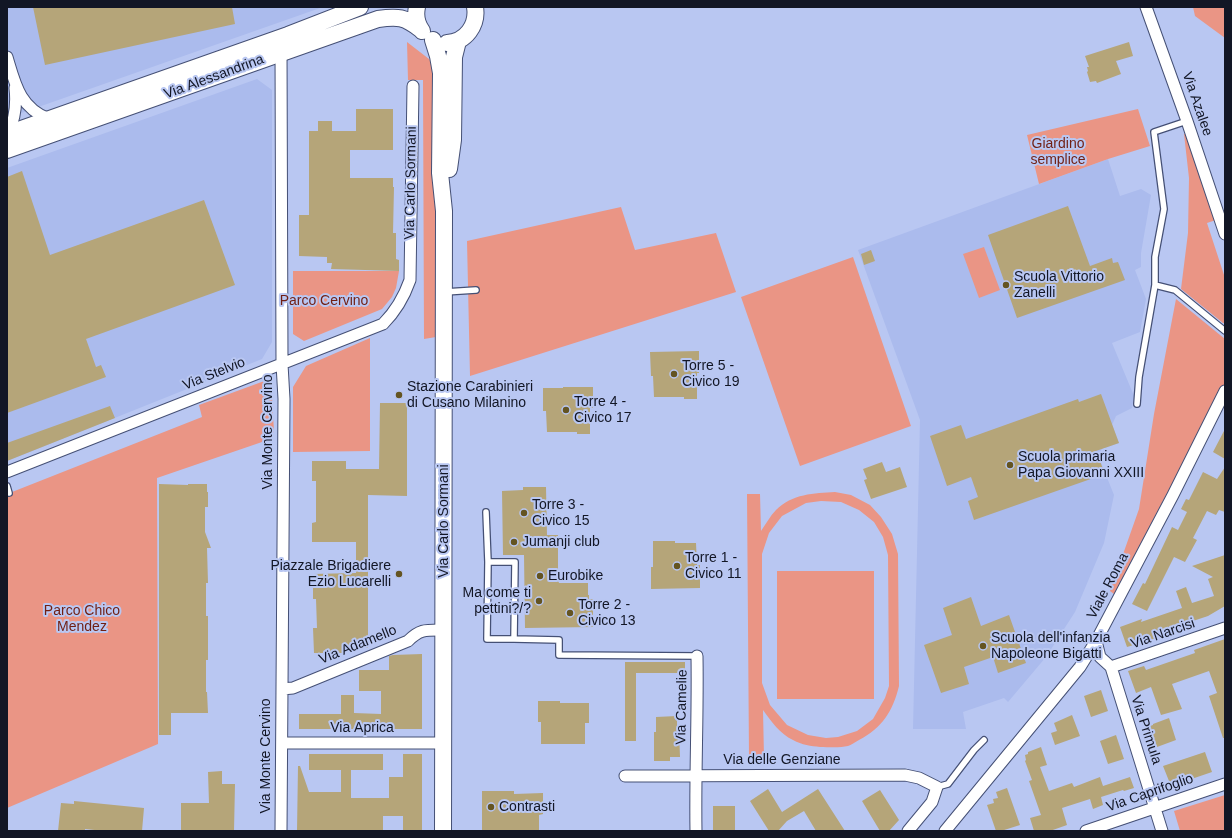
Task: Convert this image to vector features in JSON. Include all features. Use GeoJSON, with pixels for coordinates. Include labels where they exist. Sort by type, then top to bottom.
{"type":"FeatureCollection","features":[{"type":"Feature","properties":{"kind":"main road","name":"Via Alessandrina"},"geometry":{"type":"LineString","coordinates":[[7,134],[288,35],[360,7]]}},
{"type":"Feature","properties":{"kind":"main road"},"geometry":{"type":"LineString","coordinates":[[417,7],[416,16],[420,30]]}},
{"type":"Feature","properties":{"kind":"main road"},"geometry":{"type":"LineString","coordinates":[[433,40],[443,44],[458,41],[463,38],[470,31],[477,9]]}},
{"type":"Feature","properties":{"kind":"main road","name":"Via Alessandrina"},"geometry":{"type":"LineString","coordinates":[[7,150],[378,19],[403,18],[409,20],[428,38],[433,40]]}},
{"type":"Feature","properties":{"kind":"main road","name":"Via Carlo Sormani"},"geometry":{"type":"LineString","coordinates":[[433,40],[441,73],[440,173],[444,211],[443,831]]}},
{"type":"Feature","properties":{"kind":"main road","name":"Via Carlo Sormani"},"geometry":{"type":"LineString","coordinates":[[444,211],[453,140],[454,57],[458,41]]}},
{"type":"Feature","properties":{"kind":"street","name":"Via Azalee"},"geometry":{"type":"LineString","coordinates":[[1146,7],[1187,121],[1225,234]]}},
{"type":"Feature","properties":{"kind":"street","name":"Via Monte Cervino"},"geometry":{"type":"LineString","coordinates":[[281,831],[284,399],[282,364],[281,46],[288,35]]}},
{"type":"Feature","properties":{"kind":"street"},"geometry":{"type":"LineString","coordinates":[[7,57],[15,85],[16,98],[15,118],[7,134]]}},
{"type":"Feature","properties":{"kind":"street"},"geometry":{"type":"LineString","coordinates":[[15,85],[27,105],[41,116],[49,119]]}},
{"type":"Feature","properties":{"kind":"street","name":"Via Carlo Sormani"},"geometry":{"type":"LineString","coordinates":[[410,280],[413,86]]}},
{"type":"Feature","properties":{"kind":"street","name":"Via Stelvio"},"geometry":{"type":"LineString","coordinates":[[7,472],[383,324],[395,312],[406,292],[410,280]]}},
{"type":"Feature","properties":{"kind":"street","name":"Viale Roma"},"geometry":{"type":"LineString","coordinates":[[945,831],[1080,667],[1096,641],[1173,495],[1225,392]]}},
{"type":"Feature","properties":{"kind":"street","name":"Via Narcisi"},"geometry":{"type":"LineString","coordinates":[[1110,667],[1225,628]]}},
{"type":"Feature","properties":{"kind":"street","name":"Via Adamello"},"geometry":{"type":"LineString","coordinates":[[282,689],[293,688],[408,641],[416,633],[423,630],[443,630]]}},
{"type":"Feature","properties":{"kind":"street","name":"Via Primula"},"geometry":{"type":"LineString","coordinates":[[1096,641],[1100,657],[1110,667],[1162,831]]}},
{"type":"Feature","properties":{"kind":"street","name":"Via Camelie"},"geometry":{"type":"LineString","coordinates":[[696,831],[695,776],[698,708],[697,656]]}},
{"type":"Feature","properties":{"kind":"street","name":"Via Aprica"},"geometry":{"type":"LineString","coordinates":[[282,743],[443,743]]}},
{"type":"Feature","properties":{"kind":"street","name":"Via delle Genziane"},"geometry":{"type":"LineString","coordinates":[[624,776],[905,775],[919,778],[937,787]]}},
{"type":"Feature","properties":{"kind":"street","name":"Via Caprifoglio"},"geometry":{"type":"LineString","coordinates":[[1086,831],[1225,784]]}},
{"type":"Feature","properties":{"kind":"street"},"geometry":{"type":"LineString","coordinates":[[908,831],[932,802],[937,787]]}},
{"type":"Feature","properties":{"kind":"lane"},"geometry":{"type":"LineString","coordinates":[[1137,404],[1139,377],[1155,285],[1155,257],[1164,209],[1154,132],[1187,121]]}},
{"type":"Feature","properties":{"kind":"lane"},"geometry":{"type":"LineString","coordinates":[[1155,285],[1175,290],[1225,331]]}},
{"type":"Feature","properties":{"kind":"lane"},"geometry":{"type":"LineString","coordinates":[[444,292],[476,290]]}},
{"type":"Feature","properties":{"kind":"lane"},"geometry":{"type":"LineString","coordinates":[[7,486],[10,494]]}},
{"type":"Feature","properties":{"kind":"lane"},"geometry":{"type":"LineString","coordinates":[[486,512],[488,562],[487,639],[514,639],[515,562],[488,562]]}},
{"type":"Feature","properties":{"kind":"lane","name":"Via Camelie"},"geometry":{"type":"LineString","coordinates":[[514,639],[559,640],[559,655],[697,656]]}},
{"type":"Feature","properties":{"kind":"lane"},"geometry":{"type":"LineString","coordinates":[[937,787],[948,784],[974,750],[984,740]]}},
{"type":"Feature","properties":{"kind":"shaded area"},"geometry":{"type":"Polygon","coordinates":[[[7,7],[323,7],[7,118],[7,7]]]}},
{"type":"Feature","properties":{"kind":"shaded area"},"geometry":{"type":"Polygon","coordinates":[[[257,79],[272,90],[272,342],[262,359],[7,461],[7,168],[257,79]]]}},
{"type":"Feature","properties":{"kind":"shaded area"},"geometry":{"type":"Polygon","coordinates":[[[1108,159],[1120,196],[1141,189],[1151,195],[1141,253],[1141,267],[1135,270],[1146,299],[1140,332],[1112,343],[1134,396],[1132,408],[1116,416],[1112,425],[1119,443],[1102,449],[1098,455],[1114,495],[1104,543],[1075,612],[1046,657],[1008,702],[1004,698],[963,712],[966,729],[913,729],[920,420],[858,250],[1108,159]]]}},
{"type":"Feature","properties":{"kind":"green space"},"geometry":{"type":"Polygon","coordinates":[[[1193,7],[1225,7],[1225,38],[1195,16],[1193,7]]]}},
{"type":"Feature","properties":{"kind":"green space"},"geometry":{"type":"Polygon","coordinates":[[[407,42],[429,59],[438,74],[436,337],[424,339],[423,80],[408,80],[407,42]]]}},
{"type":"Feature","properties":{"kind":"green space","name":"Giardino semplice"},"geometry":{"type":"Polygon","coordinates":[[[1138,109],[1150,146],[1108,159],[1039,184],[1027,135],[1138,109]]]}},
{"type":"Feature","properties":{"kind":"green space"},"geometry":{"type":"Polygon","coordinates":[[[1188,133],[1216,220],[1207,223],[1225,278],[1225,323],[1223,323],[1181,289],[1188,233],[1189,178],[1184,134],[1188,133]]]}},
{"type":"Feature","properties":{"kind":"green space"},"geometry":{"type":"Polygon","coordinates":[[[621,207],[635,250],[716,233],[736,292],[470,376],[467,241],[621,207]]]}},
{"type":"Feature","properties":{"kind":"green space"},"geometry":{"type":"Polygon","coordinates":[[[984,247],[1000,290],[979,298],[963,254],[984,247]]]}},
{"type":"Feature","properties":{"kind":"green space"},"geometry":{"type":"Polygon","coordinates":[[[853,257],[911,426],[800,466],[741,297],[853,257]]]}},
{"type":"Feature","properties":{"kind":"green space","name":"Parco Cervino"},"geometry":{"type":"Polygon","coordinates":[[[293,271],[399,271],[396,288],[392,297],[382,309],[304,341],[293,334],[293,271]]]}},
{"type":"Feature","properties":{"kind":"green space"},"geometry":{"type":"Polygon","coordinates":[[[1176,299],[1225,339],[1224,385],[1114,594],[1110,591],[1139,509],[1154,414],[1176,299]]]}},
{"type":"Feature","properties":{"kind":"green space"},"geometry":{"type":"Polygon","coordinates":[[[370,338],[370,451],[293,452],[293,387],[306,366],[370,338]]]}},
{"type":"Feature","properties":{"kind":"green space","name":"Parco Chico Mendez"},"geometry":{"type":"Polygon","coordinates":[[[267,380],[272,396],[274,432],[262,442],[157,478],[158,744],[7,808],[7,494],[202,417],[199,405],[267,380]]]}},
{"type":"Feature","properties":{"kind":"green space"},"geometry":{"type":"Polygon","coordinates":[[[835,492],[851,495],[870,505],[881,517],[892,534],[898,554],[899,686],[897,695],[890,711],[874,730],[845,747],[820,747],[796,742],[780,731],[763,710],[764,757],[749,757],[747,494],[760,494],[761,531],[774,512],[789,501],[804,495],[835,492]],[[821,501],[806,503],[782,516],[769,533],[762,554],[762,683],[770,705],[787,725],[808,735],[826,738],[838,737],[857,731],[873,719],[885,698],[889,686],[888,555],[883,537],[874,522],[859,510],[841,502],[821,501]]]}},
{"type":"Feature","properties":{"kind":"green space"},"geometry":{"type":"Polygon","coordinates":[[[777,571],[874,571],[874,699],[777,699],[777,571]]]}},
{"type":"Feature","properties":{"kind":"green space"},"geometry":{"type":"Polygon","coordinates":[[[1225,795],[1225,831],[1180,831],[1174,811],[1225,795]]]}},
{"type":"Feature","properties":{"kind":"building"},"geometry":{"type":"Polygon","coordinates":[[[33,7],[232,7],[235,24],[45,65],[33,7]]]}},
{"type":"Feature","properties":{"kind":"building"},"geometry":{"type":"Polygon","coordinates":[[[1129,42],[1133,56],[1116,61],[1121,74],[1097,83],[1096,81],[1090,82],[1087,72],[1087,67],[1089,67],[1085,56],[1129,42]]]}},
{"type":"Feature","properties":{"kind":"building"},"geometry":{"type":"Polygon","coordinates":[[[356,109],[393,109],[393,150],[350,150],[350,178],[393,178],[393,233],[396,233],[396,259],[399,260],[399,271],[331,269],[332,263],[327,263],[327,257],[299,256],[299,215],[309,215],[309,131],[318,131],[318,121],[332,121],[332,131],[356,131],[356,109]]]}},
{"type":"Feature","properties":{"kind":"building"},"geometry":{"type":"Polygon","coordinates":[[[22,171],[50,255],[204,200],[235,285],[86,339],[96,367],[101,365],[106,377],[7,413],[7,177],[22,171]]]}},
{"type":"Feature","properties":{"kind":"building"},"geometry":{"type":"Polygon","coordinates":[[[1068,206],[1090,266],[1112,258],[1113,263],[1118,262],[1125,280],[1017,318],[988,235],[1068,206]]]}},
{"type":"Feature","properties":{"kind":"building"},"geometry":{"type":"Polygon","coordinates":[[[871,250],[875,261],[864,265],[861,254],[871,250]]]}},
{"type":"Feature","properties":{"kind":"building","name":"Torre 5 - Civico 19"},"geometry":{"type":"Polygon","coordinates":[[[699,351],[697,399],[684,399],[684,397],[654,397],[650,352],[699,351]]]}},
{"type":"Feature","properties":{"kind":"building","name":"Torre 4 - Civico 17"},"geometry":{"type":"Polygon","coordinates":[[[593,387],[593,408],[590,408],[590,434],[577,434],[577,432],[547,432],[546,411],[543,411],[543,388],[593,387]]]}},
{"type":"Feature","properties":{"kind":"building"},"geometry":{"type":"Polygon","coordinates":[[[1101,394],[1119,443],[1096,451],[1105,474],[974,520],[968,501],[978,497],[971,477],[947,486],[930,436],[961,425],[966,439],[1078,399],[1079,402],[1101,394]]]}},
{"type":"Feature","properties":{"kind":"building"},"geometry":{"type":"Polygon","coordinates":[[[380,403],[407,403],[407,496],[368,495],[368,648],[345,648],[345,653],[314,653],[313,628],[317,628],[316,599],[313,599],[313,574],[356,573],[356,542],[312,542],[312,523],[316,522],[316,481],[312,481],[312,461],[346,461],[346,469],[379,469],[380,403]]]}},
{"type":"Feature","properties":{"kind":"building"},"geometry":{"type":"Polygon","coordinates":[[[110,406],[115,418],[7,461],[7,443],[110,406]]]}},
{"type":"Feature","properties":{"kind":"building"},"geometry":{"type":"Polygon","coordinates":[[[1225,429],[1225,459],[1213,452],[1225,429]]]}},
{"type":"Feature","properties":{"kind":"building"},"geometry":{"type":"Polygon","coordinates":[[[882,462],[886,472],[900,467],[907,487],[871,499],[864,480],[867,479],[863,469],[882,462]]]}},
{"type":"Feature","properties":{"kind":"building"},"geometry":{"type":"Polygon","coordinates":[[[1225,467],[1225,512],[1219,510],[1216,515],[1207,511],[1193,538],[1197,540],[1185,562],[1174,557],[1147,611],[1132,604],[1143,583],[1145,584],[1172,527],[1178,530],[1187,512],[1181,509],[1186,499],[1189,500],[1203,472],[1217,479],[1225,467]]]}},
{"type":"Feature","properties":{"kind":"building"},"geometry":{"type":"Polygon","coordinates":[[[159,484],[207,484],[208,507],[205,507],[205,532],[211,548],[207,548],[208,583],[206,583],[208,660],[206,660],[206,692],[208,713],[171,713],[171,735],[159,735],[159,484]]]}},
{"type":"Feature","properties":{"kind":"building"},"geometry":{"type":"Polygon","coordinates":[[[523,487],[546,487],[547,535],[558,535],[559,583],[588,583],[589,599],[593,599],[593,627],[525,628],[524,555],[503,555],[502,491],[523,490],[523,487]]]}},
{"type":"Feature","properties":{"kind":"building","name":"Torre 1 - Civico 11"},"geometry":{"type":"Polygon","coordinates":[[[653,541],[696,543],[697,565],[700,565],[700,588],[651,589],[653,541]]]}},
{"type":"Feature","properties":{"kind":"building"},"geometry":{"type":"Polygon","coordinates":[[[1225,555],[1225,606],[1208,616],[1178,626],[1180,631],[1127,647],[1120,627],[1142,619],[1141,622],[1182,608],[1176,591],[1186,587],[1192,603],[1214,596],[1208,579],[1213,577],[1192,566],[1225,555]]]}},
{"type":"Feature","properties":{"kind":"building"},"geometry":{"type":"Polygon","coordinates":[[[971,597],[981,626],[1009,615],[1026,663],[998,673],[993,657],[964,667],[969,684],[941,693],[924,645],[952,635],[943,608],[971,597]]]}},
{"type":"Feature","properties":{"kind":"building"},"geometry":{"type":"Polygon","coordinates":[[[1225,639],[1225,738],[1223,738],[1209,696],[1217,693],[1209,671],[1172,684],[1182,709],[1161,715],[1151,687],[1136,693],[1128,671],[1144,666],[1146,670],[1195,653],[1194,650],[1225,639]]]}},
{"type":"Feature","properties":{"kind":"building"},"geometry":{"type":"Polygon","coordinates":[[[422,654],[422,729],[299,729],[299,714],[341,714],[341,695],[354,695],[354,713],[381,714],[381,691],[359,691],[359,670],[389,670],[389,656],[422,654]]]}},
{"type":"Feature","properties":{"kind":"building"},"geometry":{"type":"Polygon","coordinates":[[[625,662],[685,662],[685,673],[636,673],[636,741],[625,741],[625,662]]]}},
{"type":"Feature","properties":{"kind":"building"},"geometry":{"type":"Polygon","coordinates":[[[1101,690],[1108,711],[1091,717],[1084,696],[1101,690]]]}},
{"type":"Feature","properties":{"kind":"building"},"geometry":{"type":"Polygon","coordinates":[[[538,701],[589,703],[589,723],[585,723],[585,744],[541,744],[541,722],[538,722],[538,701]]]}},
{"type":"Feature","properties":{"kind":"building"},"geometry":{"type":"Polygon","coordinates":[[[1072,715],[1080,736],[1055,745],[1051,733],[1057,731],[1054,723],[1072,715]]]}},
{"type":"Feature","properties":{"kind":"building"},"geometry":{"type":"Polygon","coordinates":[[[677,716],[680,757],[670,757],[670,761],[654,761],[654,732],[656,732],[656,717],[677,716]]]}},
{"type":"Feature","properties":{"kind":"building"},"geometry":{"type":"Polygon","coordinates":[[[1169,718],[1176,740],[1157,747],[1149,726],[1169,718]]]}},
{"type":"Feature","properties":{"kind":"building"},"geometry":{"type":"Polygon","coordinates":[[[1116,735],[1124,759],[1108,764],[1100,741],[1116,735]]]}},
{"type":"Feature","properties":{"kind":"building"},"geometry":{"type":"Polygon","coordinates":[[[1041,747],[1047,765],[1040,767],[1049,791],[1072,783],[1074,787],[1100,777],[1103,786],[1130,777],[1134,788],[1101,797],[1103,805],[1093,809],[1090,799],[1062,808],[1067,825],[1050,831],[1034,831],[1030,818],[1041,815],[1029,781],[1032,780],[1025,761],[1025,755],[1028,754],[1028,752],[1041,747]]]}},
{"type":"Feature","properties":{"kind":"building"},"geometry":{"type":"Polygon","coordinates":[[[1205,752],[1212,772],[1171,786],[1163,766],[1205,752]]]}},
{"type":"Feature","properties":{"kind":"building"},"geometry":{"type":"Polygon","coordinates":[[[309,754],[383,754],[383,770],[351,770],[351,798],[389,798],[389,777],[403,777],[403,754],[422,754],[422,831],[403,831],[403,816],[383,816],[383,831],[297,831],[298,766],[300,766],[309,792],[341,792],[341,770],[309,770],[309,754]]]}},
{"type":"Feature","properties":{"kind":"building"},"geometry":{"type":"Polygon","coordinates":[[[222,771],[222,784],[235,784],[234,831],[181,831],[181,803],[209,803],[208,772],[222,771]]]}},
{"type":"Feature","properties":{"kind":"building"},"geometry":{"type":"Polygon","coordinates":[[[1007,788],[1020,825],[1001,831],[996,831],[987,805],[994,803],[993,799],[998,798],[996,792],[1007,788]]]}},
{"type":"Feature","properties":{"kind":"building"},"geometry":{"type":"Polygon","coordinates":[[[768,789],[782,812],[818,789],[845,831],[816,831],[804,811],[787,821],[778,831],[769,831],[750,801],[768,789]]]}},
{"type":"Feature","properties":{"kind":"building"},"geometry":{"type":"Polygon","coordinates":[[[880,790],[899,820],[889,831],[880,831],[862,801],[880,790]]]}},
{"type":"Feature","properties":{"kind":"building"},"geometry":{"type":"Polygon","coordinates":[[[482,791],[514,791],[514,794],[543,793],[543,814],[539,815],[539,831],[482,831],[482,791]]]}},
{"type":"Feature","properties":{"kind":"building"},"geometry":{"type":"Polygon","coordinates":[[[74,801],[144,808],[142,831],[104,831],[85,829],[85,831],[58,831],[61,803],[74,804],[74,801]]]}},
{"type":"Feature","properties":{"kind":"building"},"geometry":{"type":"Polygon","coordinates":[[[713,806],[735,806],[735,831],[713,831],[713,806]]]}},
{"type":"Feature","properties":{"kind":"place","name":"Scuola Vittorio Zanelli"},"geometry":{"type":"Point","coordinates":[1006,285]}},
{"type":"Feature","properties":{"kind":"place","name":"Torre 5 - Civico 19"},"geometry":{"type":"Point","coordinates":[674,374]}},
{"type":"Feature","properties":{"kind":"place","name":"Stazione Carabinieri di Cusano Milanino"},"geometry":{"type":"Point","coordinates":[399,395]}},
{"type":"Feature","properties":{"kind":"place","name":"Torre 4 - Civico 17"},"geometry":{"type":"Point","coordinates":[566,410]}},
{"type":"Feature","properties":{"kind":"place","name":"Scuola primaria Papa Giovanni XXIII"},"geometry":{"type":"Point","coordinates":[1010,465]}},
{"type":"Feature","properties":{"kind":"place","name":"Torre 3 - Civico 15"},"geometry":{"type":"Point","coordinates":[524,513]}},
{"type":"Feature","properties":{"kind":"place","name":"Jumanji club"},"geometry":{"type":"Point","coordinates":[514,542]}},
{"type":"Feature","properties":{"kind":"place","name":"Torre 1 - Civico 11"},"geometry":{"type":"Point","coordinates":[677,566]}},
{"type":"Feature","properties":{"kind":"place","name":"Piazzale Brigadiere Ezio Lucarelli"},"geometry":{"type":"Point","coordinates":[399,574]}},
{"type":"Feature","properties":{"kind":"place","name":"Eurobike"},"geometry":{"type":"Point","coordinates":[540,576]}},
{"type":"Feature","properties":{"kind":"place","name":"Ma come ti pettini?/?"},"geometry":{"type":"Point","coordinates":[539,601]}},
{"type":"Feature","properties":{"kind":"place","name":"Torre 2 - Civico 13"},"geometry":{"type":"Point","coordinates":[570,613]}},
{"type":"Feature","properties":{"kind":"place","name":"Scuola dell'infanzia Napoleone Bigatti"},"geometry":{"type":"Point","coordinates":[983,646]}},
{"type":"Feature","properties":{"kind":"place","name":"Contrasti"},"geometry":{"type":"Point","coordinates":[491,807]}}]}
